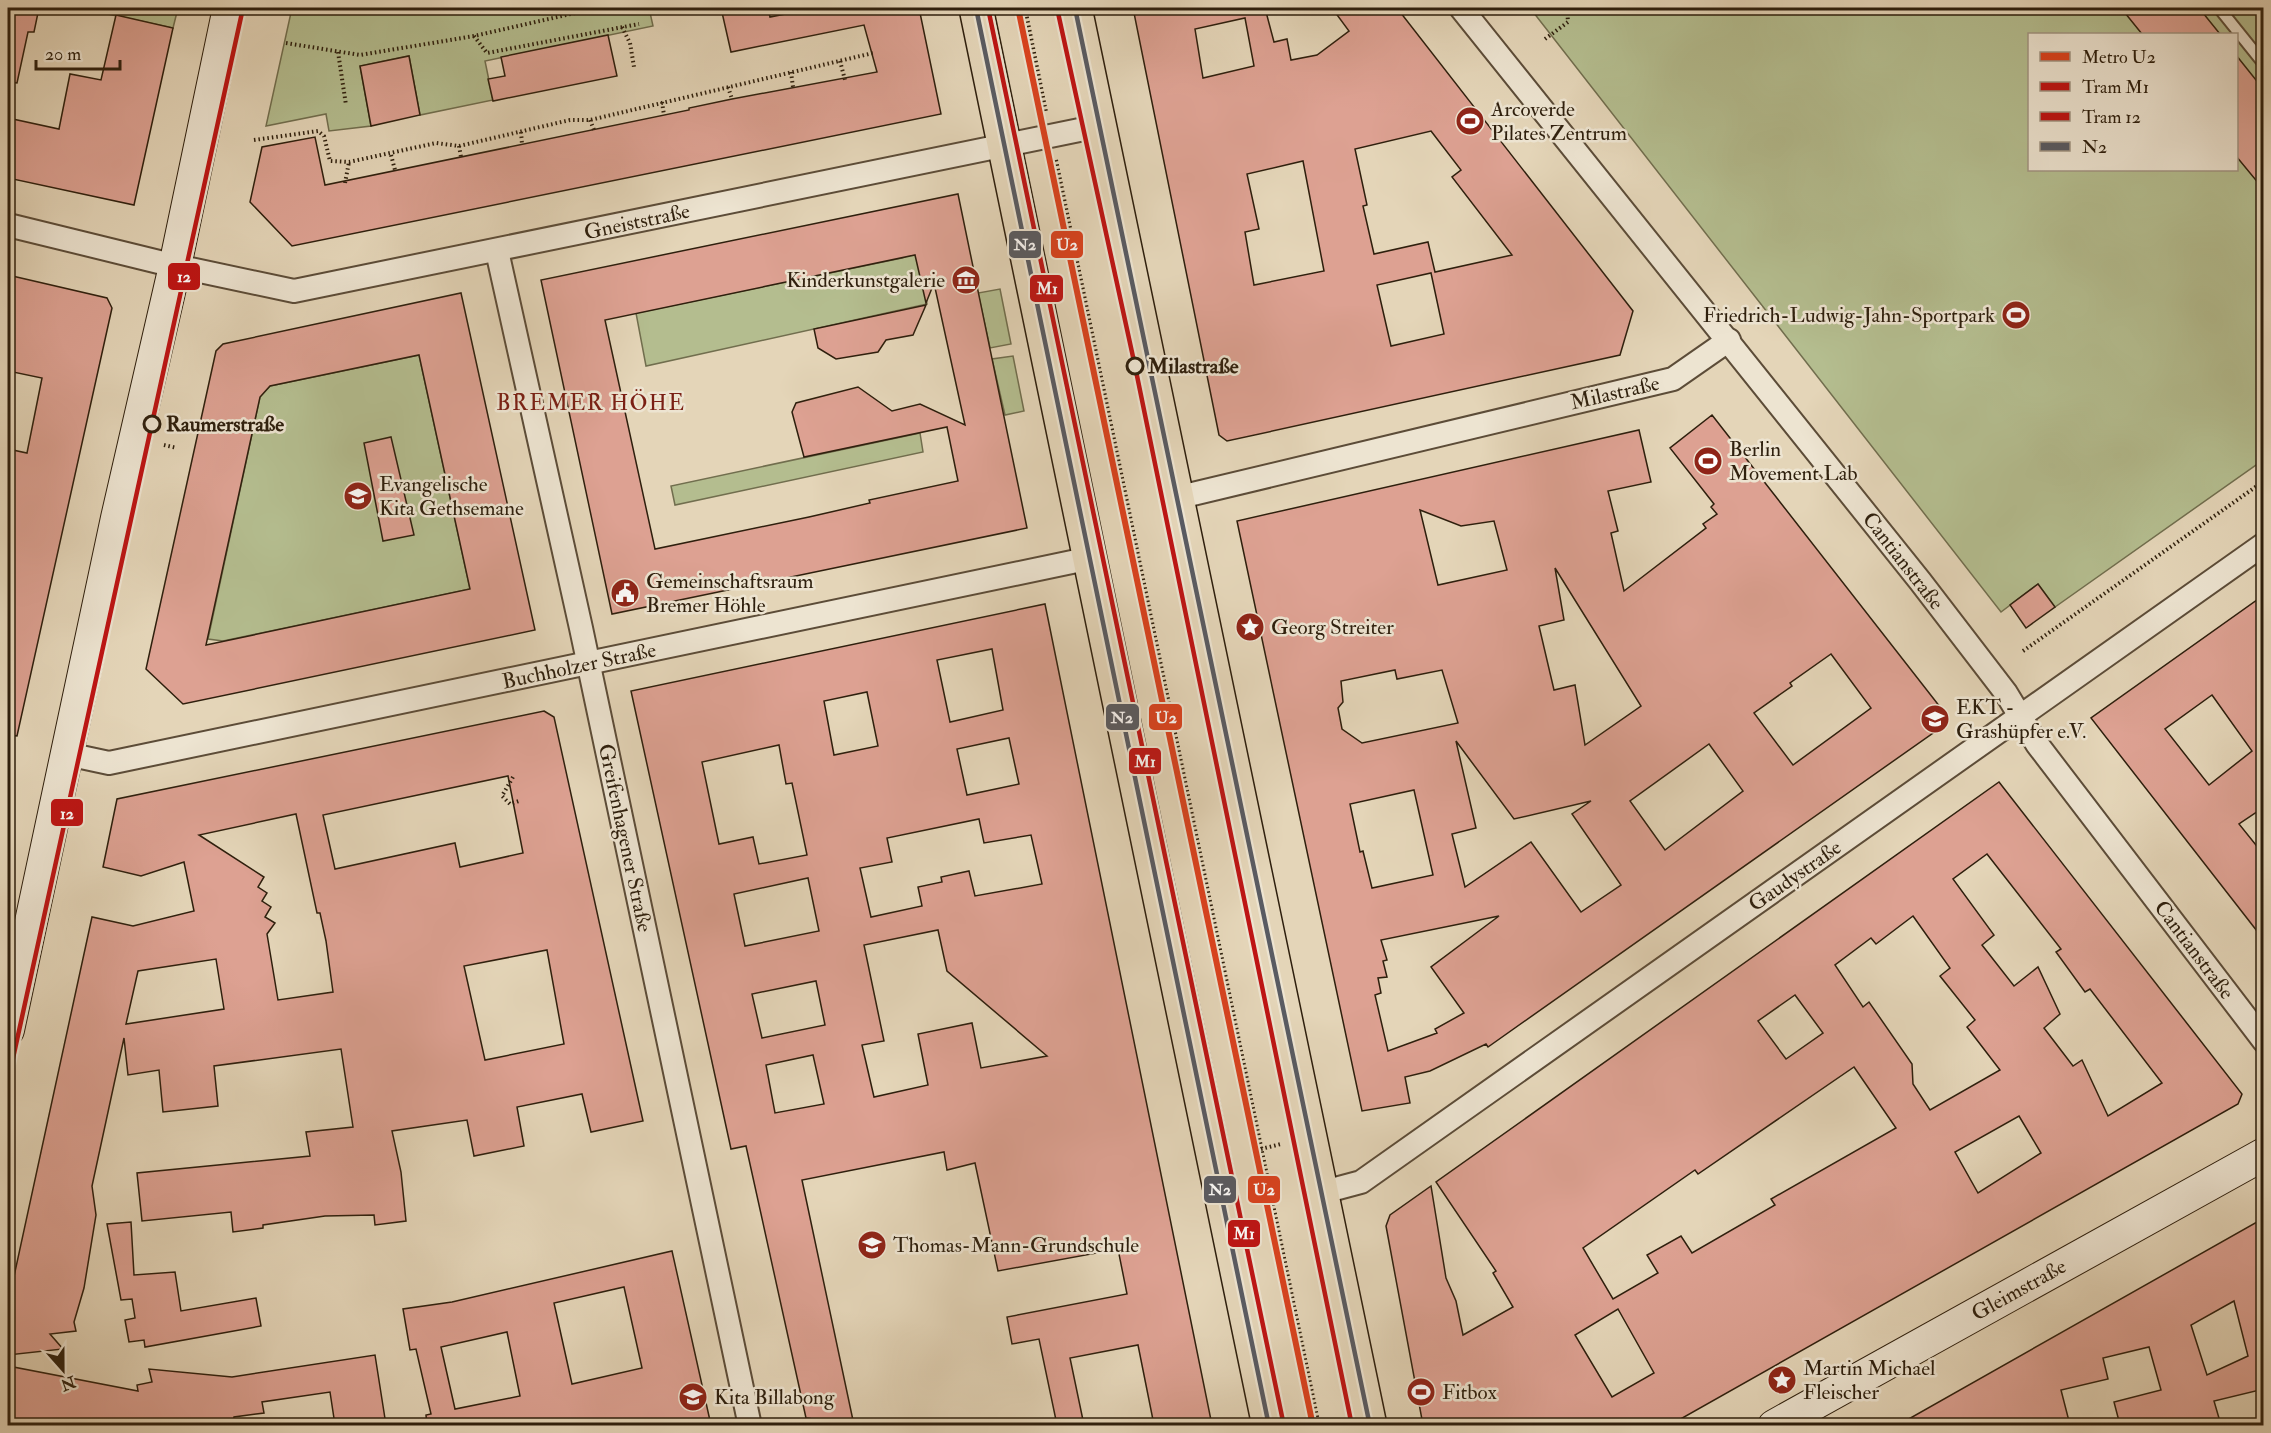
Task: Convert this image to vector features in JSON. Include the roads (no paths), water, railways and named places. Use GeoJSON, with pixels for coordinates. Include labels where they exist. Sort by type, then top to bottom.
{"type":"FeatureCollection","features":[{"type":"Feature","properties":{"kind":"main road"},"geometry":{"type":"LineString","coordinates":[[976,8],[1092,558],[1269,1425]]}},
{"type":"Feature","properties":{"kind":"main road"},"geometry":{"type":"LineString","coordinates":[[1075,8],[1370,1425]]}},
{"type":"Feature","properties":{"kind":"street"},"geometry":{"type":"LineString","coordinates":[[8,1030],[229,8]]}},
{"type":"Feature","properties":{"kind":"street","name":"Cantianstraße"},"geometry":{"type":"LineString","coordinates":[[1461,8],[1920,581],[2006,693],[2037,744],[2264,1041]]}},
{"type":"Feature","properties":{"kind":"street","name":"Gneiststraße"},"geometry":{"type":"LineString","coordinates":[[175,266],[294,291],[1099,126]]}},
{"type":"Feature","properties":{"kind":"street"},"geometry":{"type":"LineString","coordinates":[[8,225],[175,266]]}},
{"type":"Feature","properties":{"kind":"street","name":"Greifenhagener Straße"},"geometry":{"type":"LineString","coordinates":[[497,251],[589,664],[750,1425]]}},
{"type":"Feature","properties":{"kind":"street","name":"Milastraße"},"geometry":{"type":"LineString","coordinates":[[1176,498],[1673,379],[1729,340]]}},
{"type":"Feature","properties":{"kind":"street","name":"Gaudystraße"},"geometry":{"type":"LineString","coordinates":[[1320,1193],[1367,1179],[2264,544]]}},
{"type":"Feature","properties":{"kind":"street","name":"Buchholzer Straße"},"geometry":{"type":"LineString","coordinates":[[67,754],[109,763],[1092,558]]}},
{"type":"Feature","properties":{"kind":"street","name":"Gleimstraße"},"geometry":{"type":"LineString","coordinates":[[1774,1425],[2264,1154]]}},
{"type":"Feature","properties":{"kind":"lane"},"geometry":{"type":"LineString","coordinates":[[2219,8],[2264,64]]}},
{"type":"Feature","properties":{"kind":"metro line","name":"U2"},"geometry":{"type":"LineString","coordinates":[[1018,8],[1313,1426]]}},
{"type":"Feature","properties":{"kind":"tram line","name":"12"},"geometry":{"type":"LineString","coordinates":[[8,1081],[243,8]]}},
{"type":"Feature","properties":{"kind":"tram line","name":"M1"},"geometry":{"type":"LineString","coordinates":[[988,8],[1284,1426]]}},
{"type":"Feature","properties":{"kind":"tram line","name":"M1"},"geometry":{"type":"LineString","coordinates":[[1057,8],[1135,366],[1352,1426]]}},
{"type":"Feature","properties":{"kind":"place","name":"Arcoverde Pilates Zentrum"},"geometry":{"type":"Point","coordinates":[1470,121]}},
{"type":"Feature","properties":{"kind":"place","name":"Kinderkunstgalerie"},"geometry":{"type":"Point","coordinates":[966,280]}},
{"type":"Feature","properties":{"kind":"place","name":"Friedrich-Ludwig-Jahn-Sportpark"},"geometry":{"type":"Point","coordinates":[2016,315]}},
{"type":"Feature","properties":{"kind":"place","name":"Milastraße"},"geometry":{"type":"Point","coordinates":[1135,366]}},
{"type":"Feature","properties":{"kind":"place","name":"Raumerstraße"},"geometry":{"type":"Point","coordinates":[152,424]}},
{"type":"Feature","properties":{"kind":"place","name":"Berlin Movement Lab"},"geometry":{"type":"Point","coordinates":[1708,461]}},
{"type":"Feature","properties":{"kind":"place","name":"Evangelische Kita Gethsemane"},"geometry":{"type":"Point","coordinates":[358,496]}},
{"type":"Feature","properties":{"kind":"place","name":"Gemeinschaftsraum Bremer Höhle"},"geometry":{"type":"Point","coordinates":[625,593]}},
{"type":"Feature","properties":{"kind":"place","name":"Georg Streiter"},"geometry":{"type":"Point","coordinates":[1250,627]}},
{"type":"Feature","properties":{"kind":"place","name":"EKT - Grashüpfer e.V."},"geometry":{"type":"Point","coordinates":[1935,719]}},
{"type":"Feature","properties":{"kind":"place","name":"Thomas-Mann-Grundschule"},"geometry":{"type":"Point","coordinates":[872,1245]}},
{"type":"Feature","properties":{"kind":"place","name":"Martin Michael Fleischer"},"geometry":{"type":"Point","coordinates":[1782,1380]}},
{"type":"Feature","properties":{"kind":"place","name":"Fitbox"},"geometry":{"type":"Point","coordinates":[1421,1392]}},
{"type":"Feature","properties":{"kind":"place","name":"Kita Billabong"},"geometry":{"type":"Point","coordinates":[693,1397]}},
{"type":"Feature","properties":{"kind":"district","name":"BREMER HÖHE"},"geometry":{"type":"Point","coordinates":[591,403]}}]}
